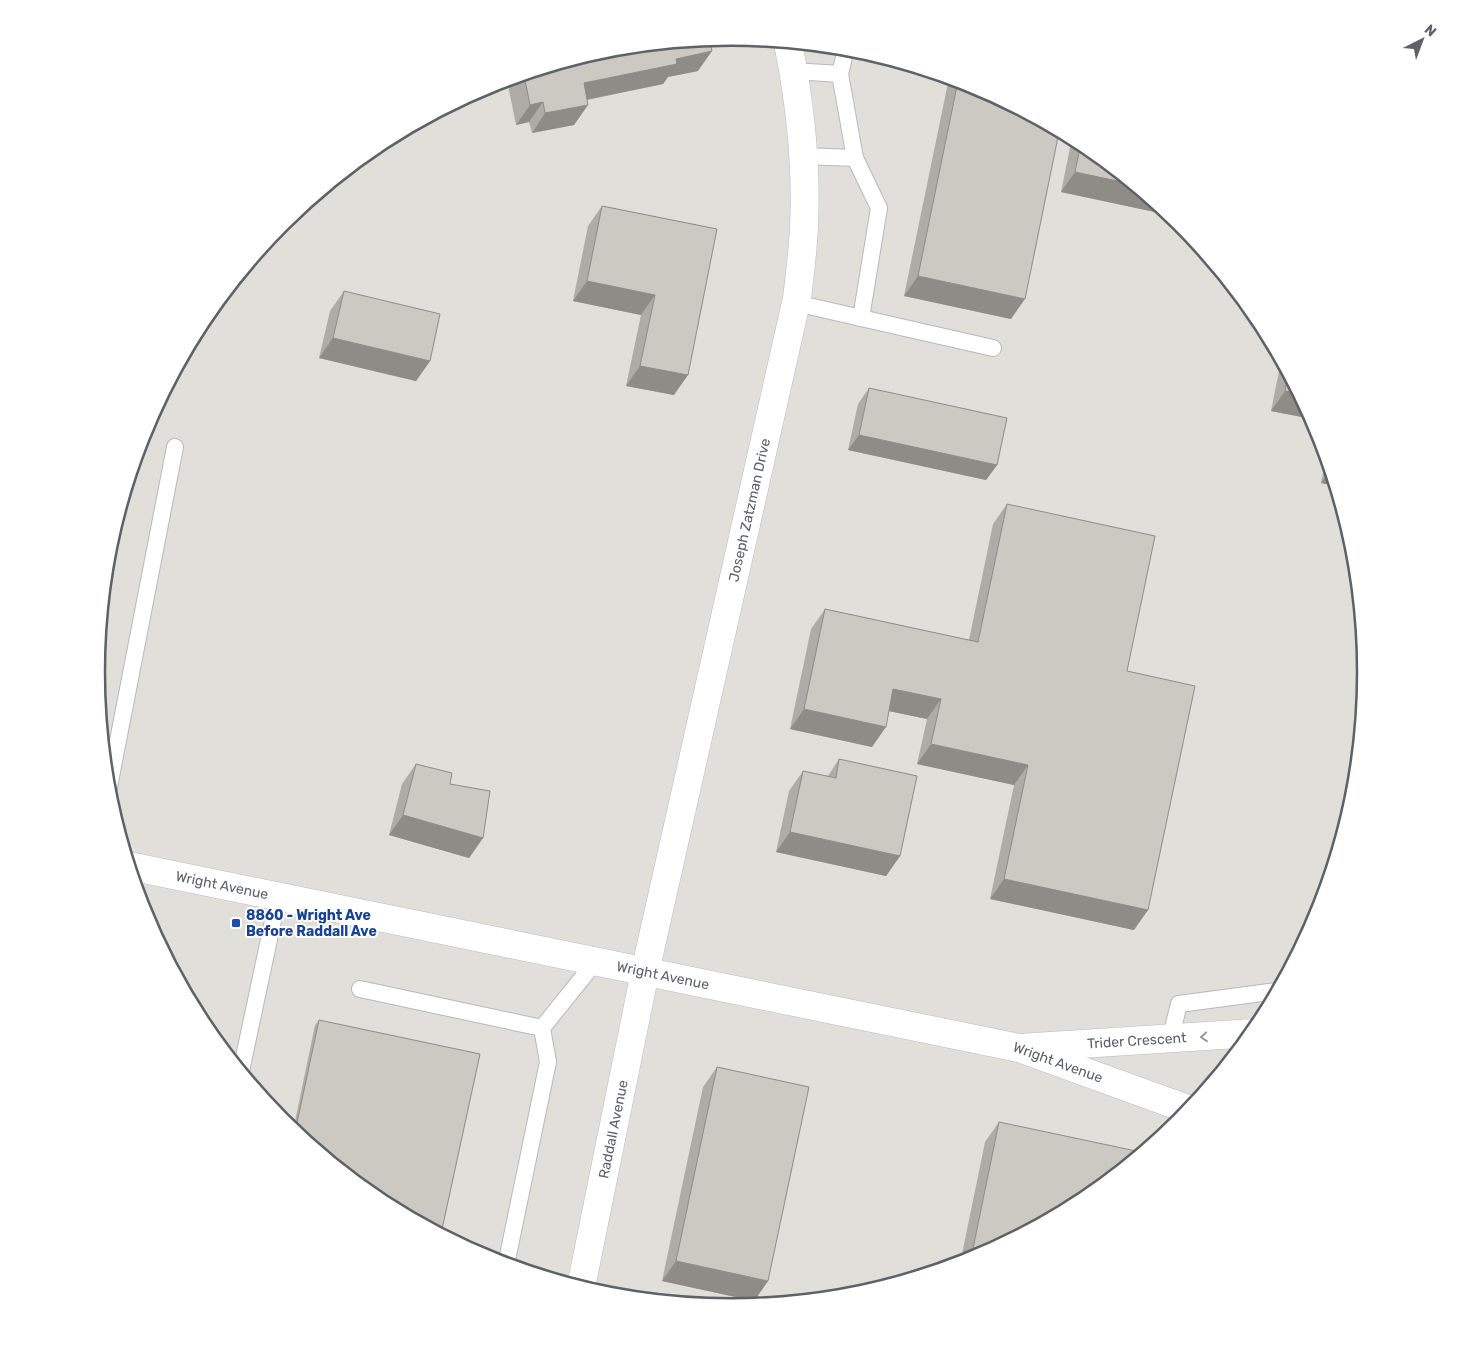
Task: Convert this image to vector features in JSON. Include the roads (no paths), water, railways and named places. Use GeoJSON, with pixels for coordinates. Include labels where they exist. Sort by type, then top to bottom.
{"type":"FeatureCollection","features":[{"type":"Feature","properties":{"kind":"street","name":"Joseph Zatzman Drive"},"geometry":{"type":"LineString","coordinates":[[646,972],[796,303],[804,224],[804,156],[789,50]]}},
{"type":"Feature","properties":{"kind":"street","name":"Wright Avenue"},"geometry":{"type":"LineString","coordinates":[[136,867],[1019,1048],[1182,1107]]}},
{"type":"Feature","properties":{"kind":"street","name":"Raddall Avenue"},"geometry":{"type":"LineString","coordinates":[[582,1280],[646,972]]}},
{"type":"Feature","properties":{"kind":"street","name":"Trider Crescent"},"geometry":{"type":"LineString","coordinates":[[1019,1048],[1170,1040],[1242,1034]]}},
{"type":"Feature","properties":{"kind":"lane"},"geometry":{"type":"LineString","coordinates":[[844,57],[840,74],[855,158],[879,208],[861,318]]}},
{"type":"Feature","properties":{"kind":"lane"},"geometry":{"type":"LineString","coordinates":[[793,71],[840,74]]}},
{"type":"Feature","properties":{"kind":"lane"},"geometry":{"type":"LineString","coordinates":[[804,156],[855,158]]}},
{"type":"Feature","properties":{"kind":"lane"},"geometry":{"type":"LineString","coordinates":[[796,303],[993,348]]}},
{"type":"Feature","properties":{"kind":"lane"},"geometry":{"type":"LineString","coordinates":[[113,769],[175,446]]}},
{"type":"Feature","properties":{"kind":"lane"},"geometry":{"type":"LineString","coordinates":[[242,1064],[278,897]]}},
{"type":"Feature","properties":{"kind":"lane"},"geometry":{"type":"LineString","coordinates":[[508,1257],[548,1062],[542,1028],[596,961]]}},
{"type":"Feature","properties":{"kind":"lane"},"geometry":{"type":"LineString","coordinates":[[360,989],[542,1028]]}},
{"type":"Feature","properties":{"kind":"lane"},"geometry":{"type":"LineString","coordinates":[[1170,1040],[1179,1004],[1269,992]]}},
{"type":"Feature","properties":{"kind":"place","name":"8860 - Wright Ave Before Raddall Ave"},"geometry":{"type":"Point","coordinates":[236,923]}}]}
